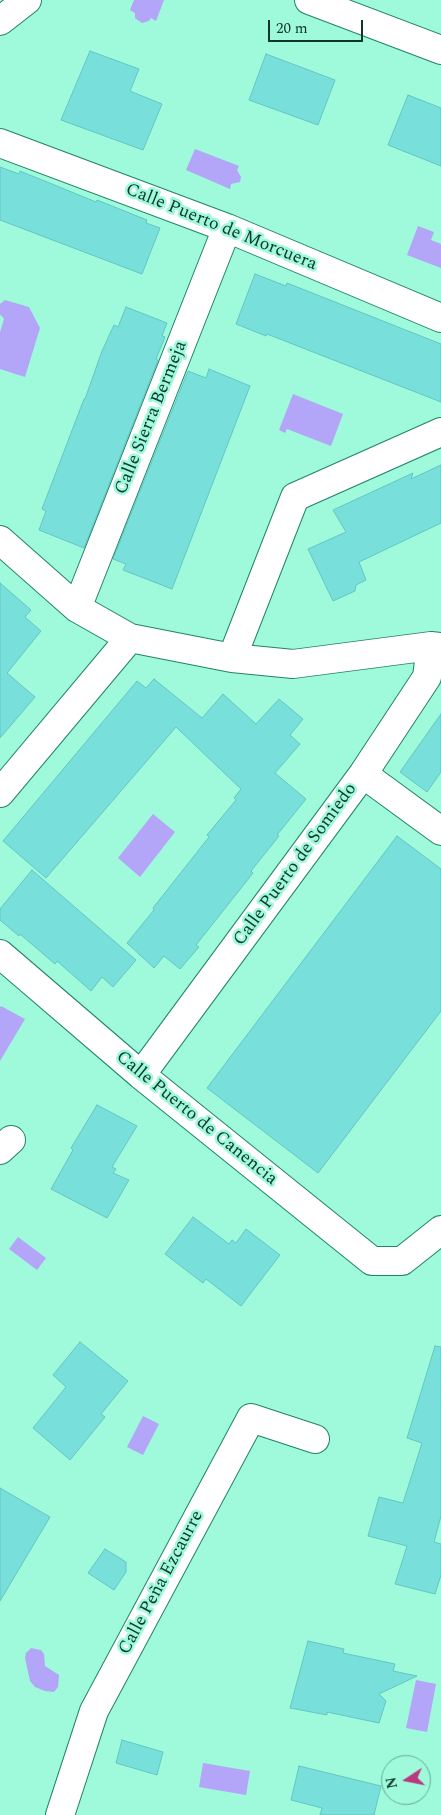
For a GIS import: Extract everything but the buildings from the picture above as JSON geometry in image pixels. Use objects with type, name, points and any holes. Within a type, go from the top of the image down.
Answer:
[{"type":"street","points":[[0,20],[27,0]]},
{"type":"street","points":[[309,0],[441,50]]},
{"type":"street","name":"Calle Puerto de Morcuera","points":[[0,143],[227,228],[441,318]]},
{"type":"street","name":"Calle Sierra Bermeja","points":[[77,608],[227,228]]},
{"type":"street","points":[[232,658],[295,497],[441,432]]},
{"type":"street","points":[[0,540],[77,608],[130,638],[232,658],[293,664],[436,646]]},
{"type":"street","points":[[0,793],[130,638]]},
{"type":"street","name":"Calle Puerto de Somiedo","points":[[141,1075],[363,774],[427,677],[436,646]]},
{"type":"street","points":[[363,774],[441,831]]},
{"type":"street","name":"Calle Puerto de Canencia","points":[[0,954],[141,1075],[372,1261],[402,1261],[441,1230]]},
{"type":"street","name":"Calle Peña Ezcaurre","points":[[60,1815],[94,1711],[251,1418],[315,1439]]},
{"type":"shaded area","points":[[134,0],[164,0],[156,21],[151,18],[149,21],[142,23],[135,18],[135,13],[130,10]]},
{"type":"shaded area","points":[[195,149],[239,166],[237,170],[241,177],[240,182],[231,184],[230,189],[186,170]]},
{"type":"shaded area","points":[[418,226],[434,232],[431,240],[441,244],[441,268],[407,255]]},
{"type":"shaded area","points":[[5,300],[29,307],[40,328],[25,377],[0,369],[0,332],[4,319],[0,316],[0,304]]},
{"type":"shaded area","points":[[293,394],[343,414],[331,446],[287,429],[285,433],[279,430]]},
{"type":"shaded area","points":[[153,814],[175,832],[140,877],[118,858]]},
{"type":"shaded area","points":[[0,1007],[25,1019],[0,1061]]},
{"type":"shaded area","points":[[18,1237],[46,1258],[37,1270],[9,1249]]},
{"type":"shaded area","points":[[143,1416],[159,1424],[143,1455],[127,1447]]},
{"type":"shaded area","points":[[31,1648],[41,1650],[44,1654],[45,1666],[59,1675],[58,1687],[54,1692],[35,1687],[30,1681],[25,1658],[26,1653]]},
{"type":"shaded area","points":[[416,1680],[436,1684],[427,1732],[406,1728]]},
{"type":"shaded area","points":[[203,1763],[250,1771],[246,1795],[199,1787]]}]
